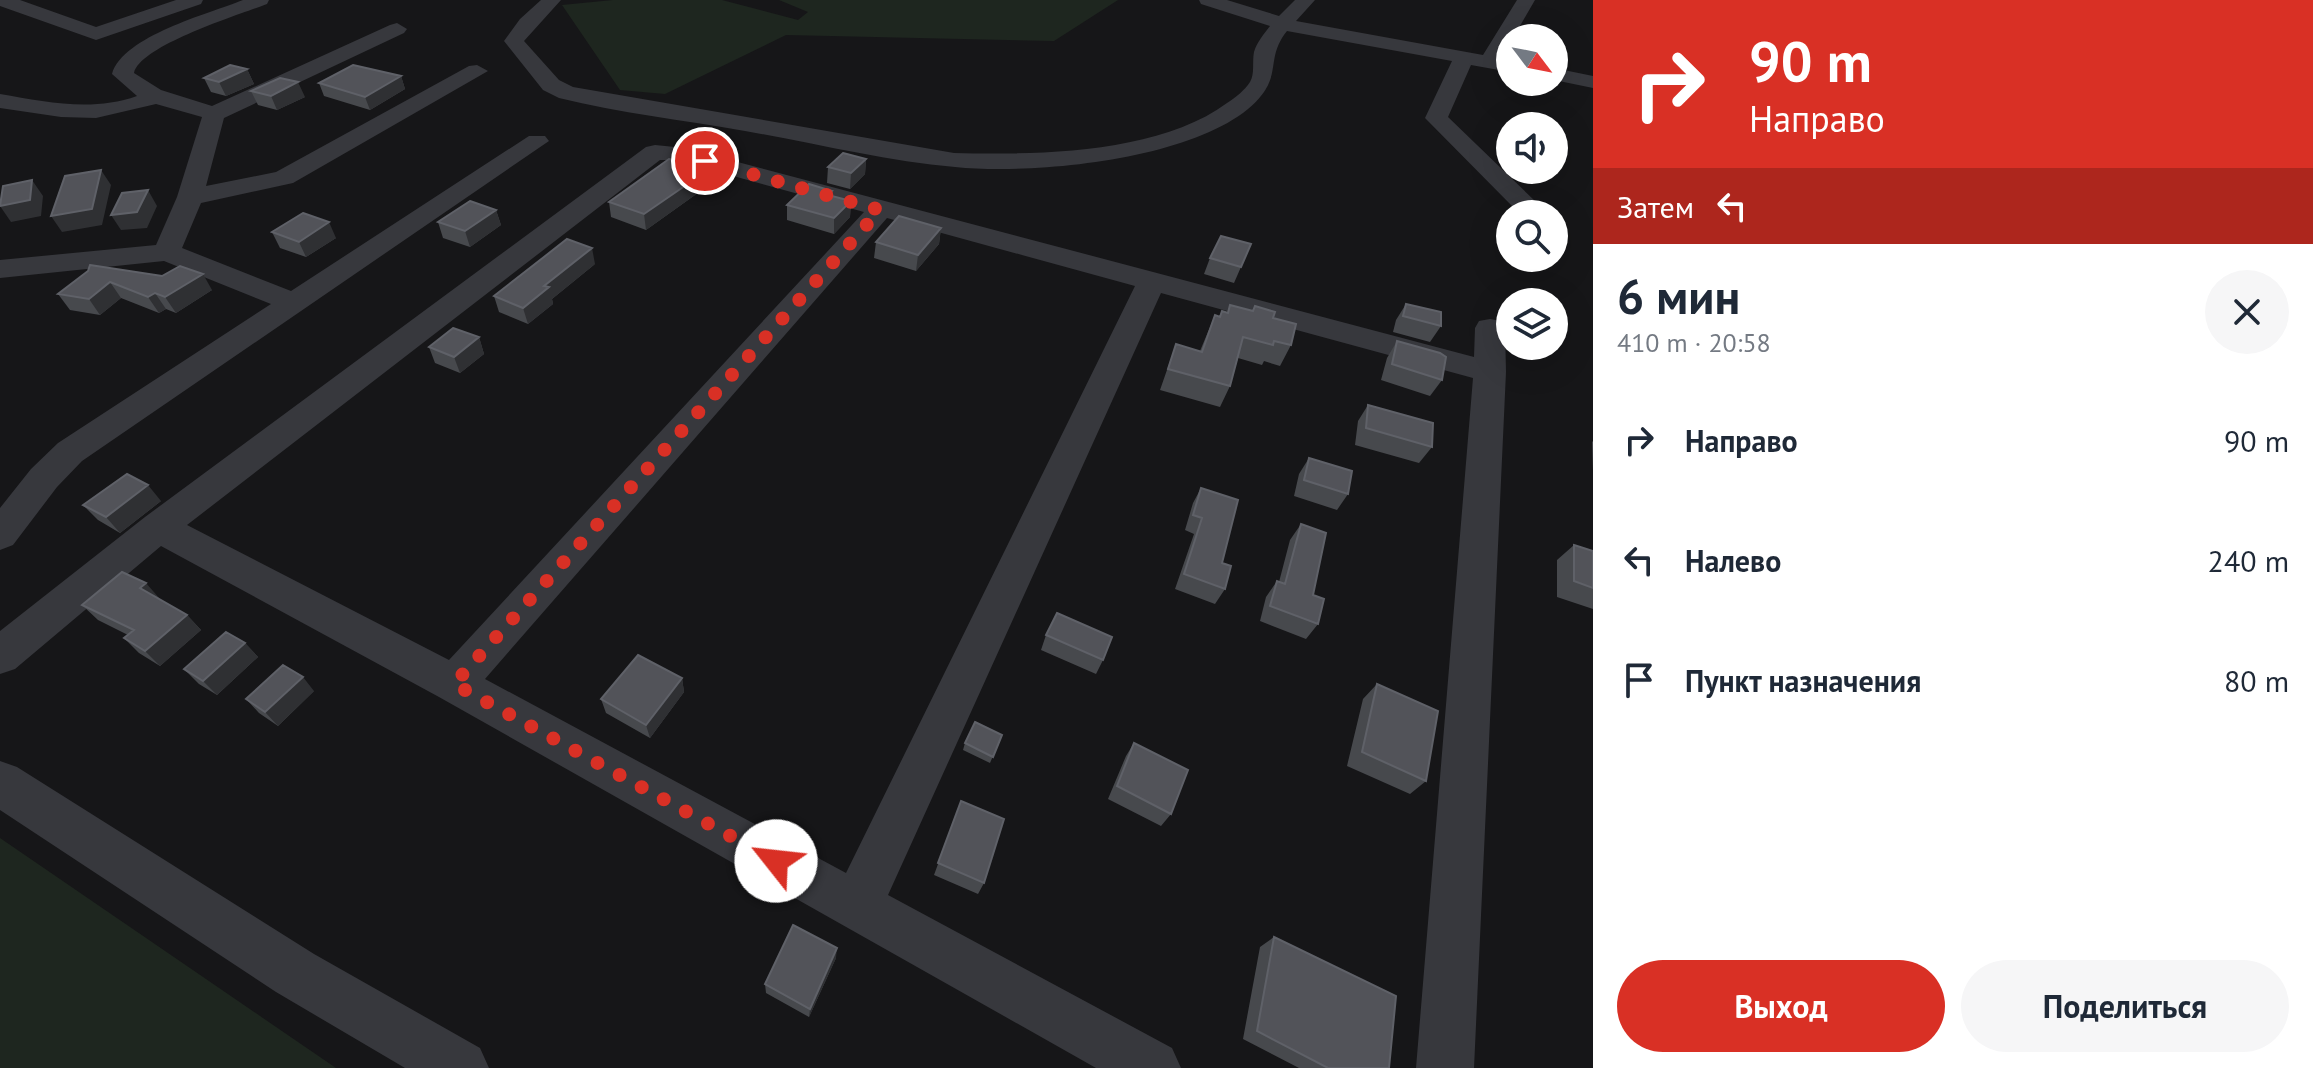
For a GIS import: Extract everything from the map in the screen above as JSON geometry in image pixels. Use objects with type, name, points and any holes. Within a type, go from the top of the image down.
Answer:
[{"type":"street","points":[[2,0],[96,34],[194,0]]},
{"type":"street","points":[[260,0],[136,53],[126,63],[123,74],[131,83],[156,96],[214,114],[397,29]]},
{"type":"street","points":[[552,0],[527,23],[514,41],[551,85],[567,93],[954,160],[1001,163],[1123,148],[1186,134],[1233,111],[1261,85],[1265,49],[1306,0]]},
{"type":"street","points":[[1208,0],[1283,24],[1496,63]]},
{"type":"street","points":[[1489,62],[1526,0]]},
{"type":"street","points":[[1464,57],[1436,118],[1521,200]]},
{"type":"street","points":[[190,197],[284,178],[477,71]]},
{"type":"street","points":[[1568,77],[1593,82]]},
{"type":"street","points":[[0,101],[82,115],[128,108],[156,96]]},
{"type":"street","points":[[167,252],[190,197],[214,114]]},
{"type":"street","points":[[0,535],[13,494],[70,452],[537,141]]},
{"type":"street","points":[[0,656],[158,527],[655,152],[676,153],[1490,372]]},
{"type":"street","points":[[454,684],[880,210]]},
{"type":"street","points":[[0,269],[167,252],[293,302]]},
{"type":"street","points":[[857,905],[1151,282]]},
{"type":"street","points":[[1445,1068],[1490,372],[1490,328]]},
{"type":"street","points":[[158,527],[454,684],[1152,1068]]},
{"type":"street","points":[[0,783],[295,973],[460,1068]]},
{"type":"shaded area","points":[[613,0],[722,0],[798,20],[808,12],[779,0],[1118,0],[1054,41],[786,35],[665,94],[620,90],[562,5]]},
{"type":"shaded area","points":[[0,838],[336,1068],[0,1068]]},
{"type":"building","points":[[230,65],[247,69],[219,82],[204,78]]},
{"type":"building","points":[[353,65],[401,76],[365,97],[319,83]]},
{"type":"building","points":[[280,78],[298,82],[271,96],[251,91]]},
{"type":"building","points":[[843,153],[866,159],[851,173],[828,167]]},
{"type":"building","points":[[669,159],[708,170],[644,214],[609,202]]},
{"type":"building","points":[[101,170],[92,209],[51,216],[65,176]]},
{"type":"building","points":[[32,180],[30,200],[0,206],[3,186]]},
{"type":"building","points":[[809,184],[832,191],[828,195],[851,201],[834,218],[787,205]]},
{"type":"building","points":[[148,190],[137,212],[111,215],[122,193]]},
{"type":"building","points":[[470,201],[496,210],[465,231],[438,222]]},
{"type":"building","points":[[303,213],[329,222],[299,242],[272,232]]},
{"type":"building","points":[[899,216],[941,228],[918,255],[876,242]]},
{"type":"building","points":[[1221,236],[1251,244],[1241,267],[1210,258]]},
{"type":"building","points":[[567,239],[592,248],[544,286],[549,287],[523,308],[494,296]]},
{"type":"building","points":[[90,265],[162,276],[180,266],[203,274],[165,297],[155,293],[148,297],[110,282],[89,299],[58,294],[88,271]]},
{"type":"building","points":[[1406,304],[1441,312],[1441,326],[1403,316]]},
{"type":"building","points":[[1230,305],[1253,311],[1255,306],[1275,312],[1273,318],[1296,324],[1291,345],[1274,341],[1273,345],[1243,337],[1230,386],[1168,369],[1176,344],[1202,352],[1215,315],[1220,317],[1222,311],[1228,313]]},
{"type":"building","points":[[453,328],[479,337],[454,357],[429,347]]},
{"type":"building","points":[[1397,341],[1446,357],[1442,380],[1392,364]]},
{"type":"building","points":[[1368,405],[1433,423],[1432,447],[1366,428]]},
{"type":"building","points":[[1309,458],[1352,471],[1348,494],[1304,480]]},
{"type":"building","points":[[127,474],[148,485],[106,517],[83,505]]},
{"type":"building","points":[[1201,488],[1238,500],[1222,563],[1231,566],[1225,589],[1184,574],[1202,518],[1193,515]]},
{"type":"building","points":[[1301,524],[1326,533],[1313,595],[1324,599],[1318,624],[1270,606],[1277,581],[1285,584]]},
{"type":"building","points":[[1574,545],[1593,551],[1593,588],[1574,581]]},
{"type":"building","points":[[122,572],[146,583],[140,588],[187,615],[145,651],[124,638],[134,630],[82,605]]},
{"type":"building","points":[[1057,613],[1112,637],[1103,660],[1046,635]]},
{"type":"building","points":[[226,632],[245,643],[203,681],[184,669]]},
{"type":"building","points":[[638,655],[682,678],[646,725],[601,699]]},
{"type":"building","points":[[283,665],[303,677],[265,712],[246,699]]},
{"type":"building","points":[[1377,684],[1438,711],[1426,781],[1362,752]]},
{"type":"building","points":[[975,722],[1002,735],[993,757],[965,743]]},
{"type":"building","points":[[1134,743],[1188,770],[1171,814],[1117,786]]},
{"type":"building","points":[[961,801],[1004,819],[984,883],[938,863]]},
{"type":"building","points":[[793,925],[837,948],[810,1009],[765,984]]},
{"type":"building","points":[[1274,937],[1396,996],[1389,1068],[1328,1068],[1257,1031]]},
{"type":"route","points":[[705,161],[880,210],[454,684],[776,861]]}]
